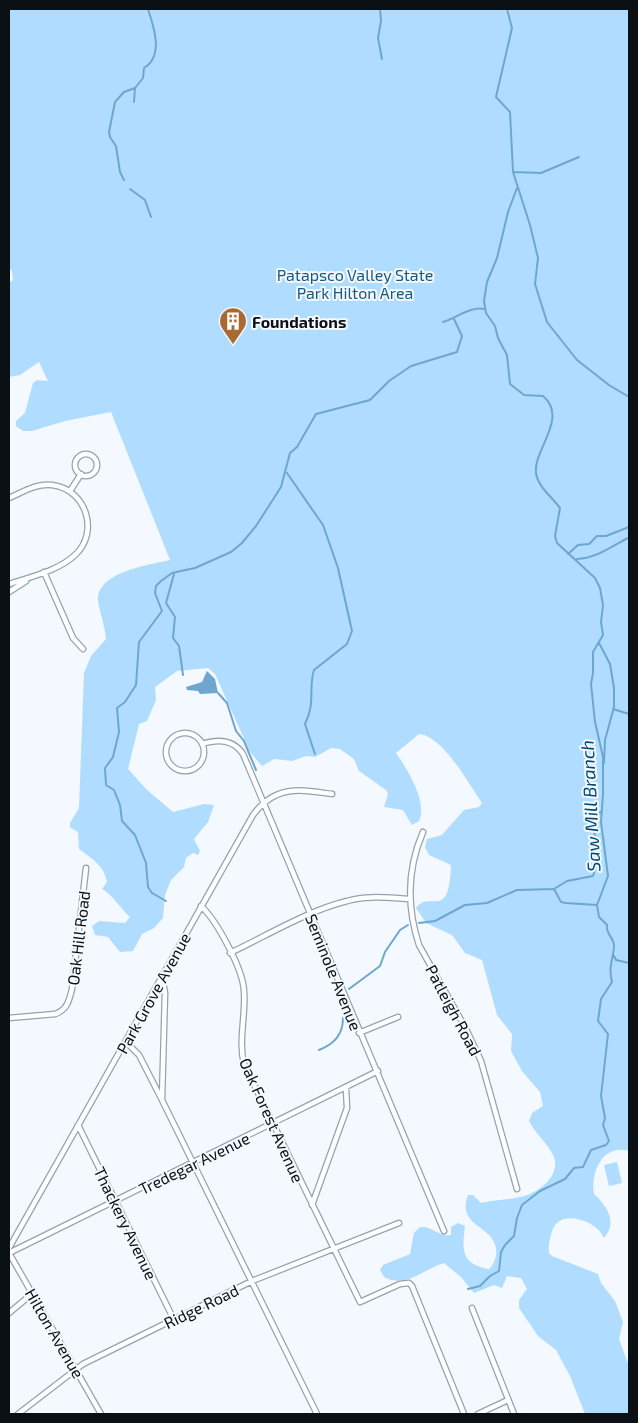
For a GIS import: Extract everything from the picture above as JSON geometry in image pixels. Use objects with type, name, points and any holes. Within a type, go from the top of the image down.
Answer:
[{"type":"street","points":[[85,454],[92,456],[96,462],[95,470],[88,476],[81,474],[76,467],[77,459],[85,454]]},
{"type":"street","points":[[70,491],[81,474]]},
{"type":"street","points":[[9,498],[42,485],[57,486],[70,491],[81,502],[86,511],[88,521],[87,536],[80,550],[73,557],[29,579],[9,592]]},
{"type":"street","points":[[44,572],[73,638],[83,649]]},
{"type":"street","points":[[9,584],[29,579]]},
{"type":"street","name":"Seminole Avenue","points":[[202,744],[203,760],[194,769],[181,771],[168,762],[166,746],[174,736],[190,734],[202,744],[225,741],[239,748],[264,800],[359,1033],[378,1071],[444,1231]]},
{"type":"street","points":[[264,800],[297,790],[332,794]]},
{"type":"street","name":"Park Grove Avenue","points":[[9,1248],[201,906],[264,800]]},
{"type":"street","name":"Patleigh Road","points":[[423,832],[413,868],[409,899],[411,918],[419,945],[466,1029],[481,1062],[516,1188]]},
{"type":"street","name":"Oak Hill Road","points":[[9,1018],[55,1014],[68,1004],[72,989],[86,868]]},
{"type":"street","points":[[230,953],[310,914],[348,900],[366,898],[409,899]]},
{"type":"street","name":"Oak Forest Avenue","points":[[201,906],[216,924],[244,989],[241,1045],[244,1064],[360,1302],[400,1284],[412,1286],[464,1414]]},
{"type":"street","points":[[162,977],[165,993],[162,1100]]},
{"type":"street","points":[[359,1033],[398,1018]]},
{"type":"street","points":[[126,1042],[139,1055],[317,1414]]},
{"type":"street","name":"Tredegar Avenue","points":[[9,1253],[378,1071]]},
{"type":"street","points":[[312,1205],[347,1108],[346,1088]]},
{"type":"street","name":"Thackery Avenue","points":[[78,1126],[174,1320]]},
{"type":"street","name":"Ridge Road","points":[[18,1414],[75,1368],[252,1281],[399,1223]]},
{"type":"street","name":"Hilton Avenue","points":[[9,1253],[102,1414]]},
{"type":"street","points":[[9,1313],[32,1293]]},
{"type":"street","points":[[472,1308],[514,1414]]},
{"type":"street","points":[[478,1414],[508,1400]]},
{"type":"green space","name":"Patapsco Valley State Park Hilton Area","points":[[9,9],[629,9],[629,1150],[610,1152],[601,1161],[595,1174],[594,1194],[607,1209],[610,1220],[608,1232],[604,1238],[590,1224],[569,1218],[557,1223],[553,1229],[550,1237],[549,1253],[552,1256],[598,1274],[601,1283],[615,1301],[623,1322],[619,1339],[629,1366],[629,1414],[585,1414],[570,1376],[556,1350],[538,1336],[519,1308],[519,1300],[527,1289],[521,1278],[507,1276],[502,1288],[494,1285],[474,1293],[461,1277],[444,1263],[414,1277],[400,1281],[384,1277],[380,1270],[383,1265],[410,1254],[414,1233],[420,1227],[451,1235],[451,1227],[458,1223],[465,1226],[464,1249],[468,1260],[480,1267],[489,1269],[496,1257],[495,1244],[490,1236],[475,1224],[468,1215],[466,1203],[468,1195],[473,1195],[481,1203],[527,1195],[546,1183],[554,1171],[555,1164],[551,1152],[529,1121],[532,1113],[543,1106],[540,1092],[522,1071],[511,1051],[512,1034],[497,1015],[482,960],[465,953],[452,935],[426,923],[416,908],[421,903],[427,901],[443,899],[447,894],[449,883],[451,865],[429,855],[425,847],[427,839],[442,835],[464,810],[479,807],[482,803],[455,762],[437,743],[419,734],[396,753],[406,768],[419,795],[421,813],[419,821],[412,825],[403,810],[384,807],[388,794],[386,790],[359,771],[354,759],[340,749],[331,748],[315,757],[306,756],[292,761],[274,759],[262,766],[250,752],[215,674],[208,668],[177,671],[155,687],[156,700],[147,721],[139,724],[128,769],[147,790],[173,812],[204,804],[214,805],[208,822],[194,839],[200,851],[198,855],[193,853],[186,858],[184,867],[171,880],[165,895],[163,918],[154,928],[142,934],[133,951],[120,952],[108,937],[95,935],[92,926],[99,921],[125,923],[130,917],[102,889],[107,882],[103,871],[97,863],[79,849],[78,832],[70,827],[70,823],[79,808],[84,673],[91,656],[106,639],[98,601],[100,591],[105,583],[125,572],[170,560],[111,412],[65,421],[32,431],[23,431],[16,426],[16,421],[25,413],[33,383],[37,380],[48,381],[39,362],[20,375],[9,377],[9,283],[13,280],[9,267]]},
{"type":"green space","points":[[617,1162],[622,1183],[609,1186],[604,1165]]},
{"type":"shaded area","points":[[207,671],[215,679],[218,693],[200,694],[198,691],[187,690],[186,687],[202,682]]},
{"type":"waterway","points":[[134,102],[135,88],[143,78],[144,68],[150,63],[156,49],[155,32],[148,9]]},
{"type":"waterway","points":[[380,9],[381,21],[378,38],[382,59]]},
{"type":"waterway","points":[[507,9],[512,28],[496,97],[510,112],[513,172],[530,225],[538,258],[535,284],[547,322],[577,360],[609,385],[629,397]]},
{"type":"waterway","points":[[124,180],[120,172],[116,146],[109,132],[115,102],[124,92],[135,88]]},
{"type":"waterway","points":[[513,172],[541,173],[579,157]]},
{"type":"waterway","name":"Saw Mill Branch","points":[[468,1289],[480,1286],[490,1276],[499,1271],[501,1252],[514,1236],[517,1218],[522,1205],[540,1191],[565,1179],[574,1168],[583,1167],[591,1150],[606,1145],[609,1141],[603,1125],[605,1118],[601,1096],[608,1034],[598,1021],[601,999],[612,982],[611,967],[614,944],[607,931],[607,925],[599,917],[597,905],[608,876],[601,822],[603,757],[595,722],[591,684],[593,652],[603,635],[601,622],[603,605],[600,588],[595,578],[557,543],[555,536],[560,508],[542,487],[537,478],[539,454],[551,424],[552,414],[550,405],[543,396],[524,395],[510,384],[507,355],[498,338],[495,326],[486,313],[484,301],[487,282],[497,258],[508,212],[517,188]]},
{"type":"waterway","points":[[130,189],[145,200],[151,217]]},
{"type":"waterway","points":[[443,322],[474,309],[485,309]]},
{"type":"waterway","points":[[166,901],[152,893],[148,887],[146,863],[135,835],[122,821],[120,805],[114,790],[106,785],[105,768],[113,757],[119,732],[117,708],[125,702],[136,685],[139,642],[162,611],[155,593],[156,586],[172,573],[195,568],[231,552],[242,543],[256,526],[281,487],[290,453],[297,447],[316,414],[370,400],[389,381],[411,366],[457,352],[462,336],[454,319]]},
{"type":"waterway","points":[[287,473],[323,525],[338,568],[352,631],[347,644],[314,670],[310,709],[305,724],[315,754]]},
{"type":"waterway","points":[[568,554],[578,545],[589,544],[597,536],[606,536],[629,527]]},
{"type":"waterway","points":[[577,559],[597,554],[628,538]]},
{"type":"waterway","points":[[174,574],[166,603],[175,617],[173,638],[179,646],[183,675]]},
{"type":"waterway","points":[[599,643],[610,664],[614,688],[614,707],[605,740],[604,763]]},
{"type":"waterway","points":[[218,693],[227,703],[236,731],[244,741],[256,770]]},
{"type":"waterway","points":[[613,709],[629,714]]},
{"type":"waterway","points":[[419,923],[435,921],[465,905],[487,903],[517,890],[554,889],[567,881],[593,876],[598,850],[593,827],[596,816],[602,811]]},
{"type":"waterway","points":[[554,889],[561,902],[597,905]]},
{"type":"waterway","points":[[349,989],[380,966],[385,952],[400,930],[408,925]]},
{"type":"waterway","points":[[614,956],[616,960],[629,963]]},
{"type":"waterway","points":[[319,1050],[337,1038],[343,1024],[343,1018]]},
{"type":"place","name":"Foundations","points":[[233,345]]}]
